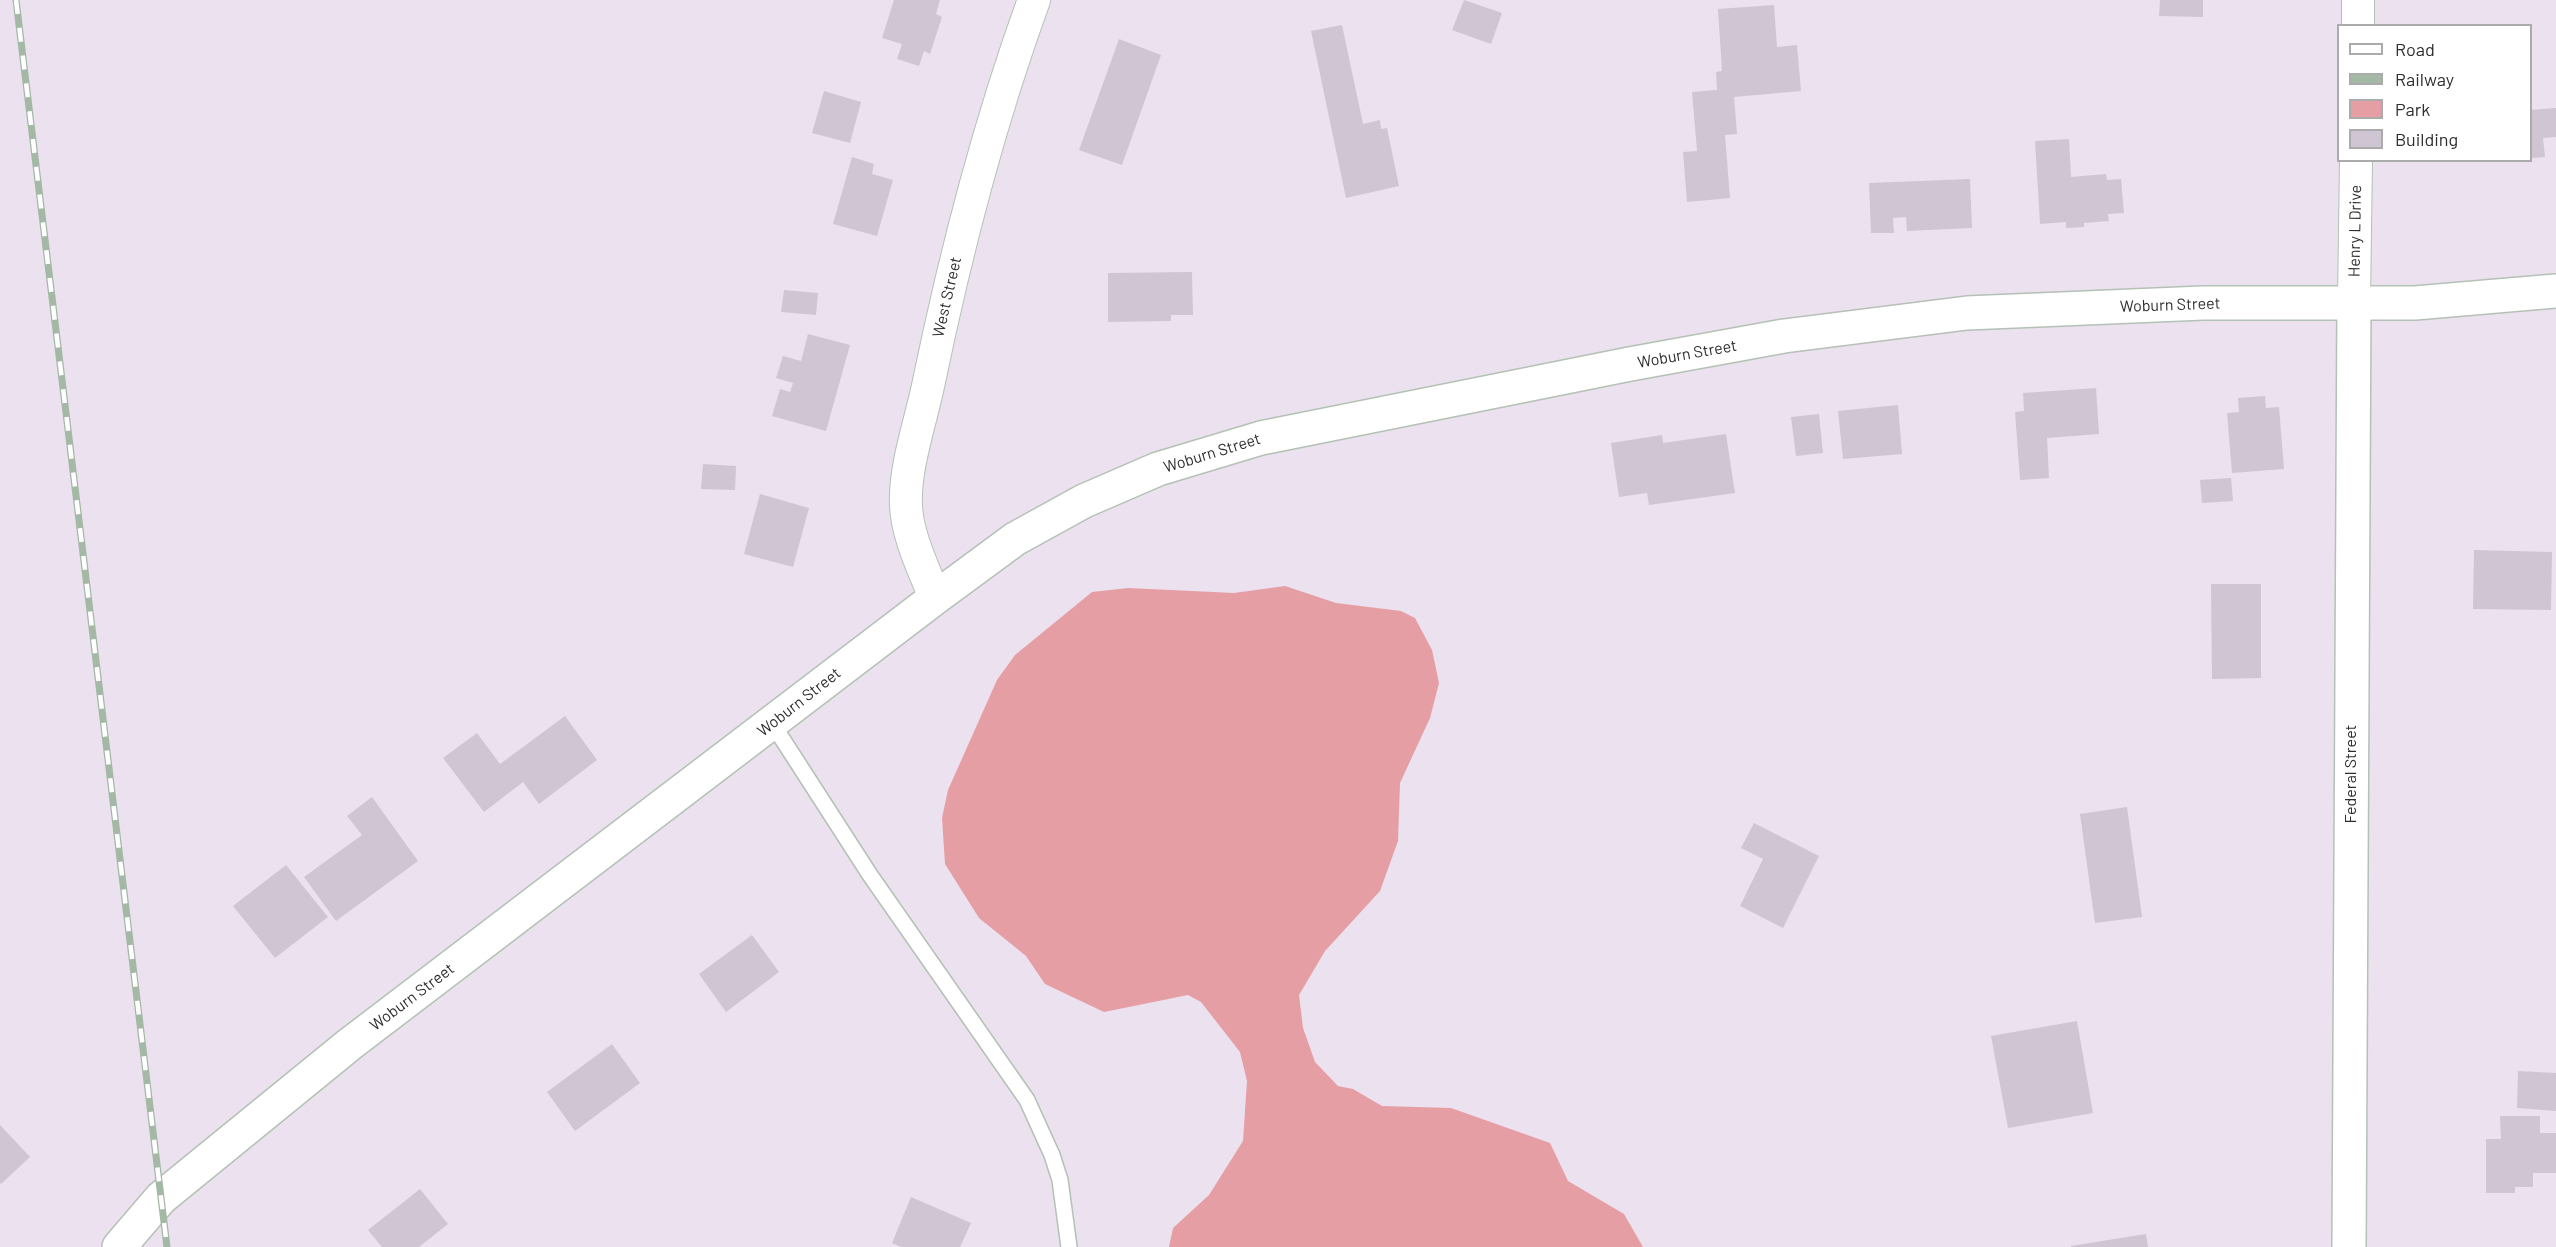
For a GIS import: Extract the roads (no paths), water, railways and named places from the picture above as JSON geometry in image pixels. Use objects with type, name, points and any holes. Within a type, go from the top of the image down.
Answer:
[{"type":"street","name":"West Street","points":[[934,598],[908,523],[908,479],[945,301],[967,215],[992,126],[1034,0]]},
{"type":"street","points":[[2358,0],[2358,24]]},
{"type":"street","name":"Henry L Drive","points":[[2354,301],[2356,162]]},
{"type":"street","name":"Woburn Street","points":[[118,1247],[161,1198],[350,1044],[934,598],[1015,539],[1084,501],[1158,469],[1272,435],[1630,364],[1886,321],[2037,309],[2354,301],[2415,303],[2556,291]]},
{"type":"street","name":"Federal Street","points":[[2349,1247],[2354,301]]},
{"type":"lane","points":[[772,723],[870,875],[1027,1100],[1052,1155],[1060,1180],[1069,1247]]},
{"type":"railway","points":[[16,0],[167,1247]]}]
